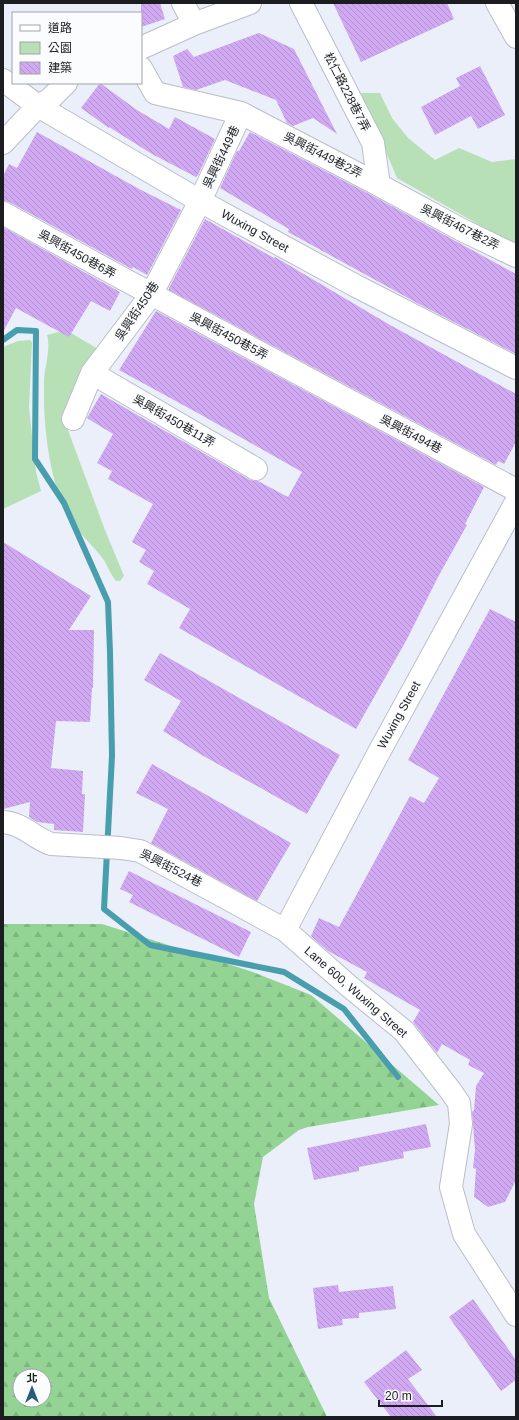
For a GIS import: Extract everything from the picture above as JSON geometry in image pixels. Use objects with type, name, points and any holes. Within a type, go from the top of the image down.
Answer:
[{"type":"street","points":[[183,3],[194,24]]},
{"type":"street","points":[[142,48],[194,24],[250,3]]},
{"type":"street","name":"松仁路228巷7弄","points":[[301,3],[374,142],[379,185]]},
{"type":"street","points":[[497,3],[516,37]]},
{"type":"street","name":"吳興街449巷2弄","points":[[142,70],[155,93],[242,113],[404,198]]},
{"type":"street","name":"Wuxing Street","points":[[3,80],[38,106],[200,201],[356,286],[516,368]]},
{"type":"street","points":[[3,143],[38,106],[49,100],[65,84]]},
{"type":"street","name":"吳興街449巷","points":[[200,201],[242,113]]},
{"type":"street","name":"吳興街467巷2弄","points":[[404,198],[462,230],[516,256]]},
{"type":"street","name":"吳興街450巷","points":[[73,419],[92,373],[151,295],[200,201]]},
{"type":"street","name":"吳興街450巷6弄","points":[[3,213],[151,295]]},
{"type":"street","name":"吳興街450巷5弄","points":[[151,295],[306,377]]},
{"type":"street","name":"吳興街450巷11弄","points":[[92,373],[256,469]]},
{"type":"street","name":"吳興街494巷","points":[[306,377],[516,490]]},
{"type":"street","name":"Wuxing Street","points":[[285,930],[378,754],[516,502]]},
{"type":"street","name":"吳興街524巷","points":[[3,822],[22,827],[44,842],[51,844],[121,848],[140,851],[285,930]]},
{"type":"street","name":"Lane 600, Wuxing Street","points":[[285,930],[350,987],[404,1031],[459,1103],[461,1124],[451,1187],[464,1234],[516,1315]]},
{"type":"green space","points":[[361,93],[380,93],[392,118],[408,138],[435,160],[459,148],[492,162],[516,159],[516,246],[397,178]]},
{"type":"green space","points":[[66,330],[98,349],[65,422],[105,530],[124,576],[120,581],[116,581],[104,560],[69,517],[53,476],[46,431],[44,402],[44,380],[48,346],[47,335]]},
{"type":"green space","points":[[30,340],[32,342],[29,408],[36,472],[41,491],[3,509],[3,347],[18,341]]},
{"type":"green space","points":[[3,924],[102,924],[250,971],[311,995],[439,1105],[308,1127],[299,1130],[263,1157],[254,1204],[269,1298],[327,1417],[3,1417]]},
{"type":"building","points":[[141,3],[160,3],[165,19],[142,27]]},
{"type":"building","points":[[333,3],[447,3],[454,19],[361,62]]},
{"type":"building","points":[[259,33],[294,49],[337,134],[313,118],[293,126],[287,123],[276,100],[225,80],[196,90],[183,87],[173,56],[187,49],[194,57]]},
{"type":"building","points":[[480,66],[505,115],[478,129],[471,116],[435,135],[421,107],[460,86],[456,78]]},
{"type":"building","points":[[99,84],[101,84],[137,110],[169,129],[175,117],[215,139],[196,177],[152,154],[109,128],[81,108]]},
{"type":"building","points":[[37,132],[139,189],[181,210],[147,275],[133,267],[132,269],[9,202],[3,201],[3,176],[9,164],[17,168]]},
{"type":"building","points":[[250,132],[373,196],[516,274],[516,354],[419,304],[288,232],[289,229],[220,188],[237,151],[239,151]]},
{"type":"building","points":[[205,219],[274,258],[275,257],[390,325],[516,394],[516,442],[504,464],[498,461],[496,465],[169,290]]},
{"type":"building","points":[[3,227],[120,292],[110,311],[91,301],[69,337],[16,308],[3,332]]},
{"type":"building","points":[[156,311],[484,487],[465,524],[467,525],[438,577],[406,641],[356,729],[179,628],[190,609],[147,584],[154,571],[139,562],[146,550],[132,542],[153,504],[108,479],[112,471],[97,463],[113,434],[87,418],[101,394],[250,480],[258,481],[288,497],[302,472],[119,370]]},
{"type":"building","points":[[3,542],[91,596],[69,630],[94,630],[93,688],[90,722],[56,721],[51,768],[83,771],[82,794],[85,794],[83,832],[54,830],[54,824],[37,822],[29,817],[30,802],[3,809]]},
{"type":"building","points":[[490,609],[516,622],[516,1180],[505,1202],[488,1207],[474,1197],[476,1169],[473,1168],[475,1150],[472,1112],[474,1110],[476,1086],[484,1073],[468,1065],[470,1060],[442,1044],[437,1053],[413,1022],[420,1010],[364,978],[367,972],[328,951],[311,936],[319,918],[339,927],[410,796],[424,803],[439,778],[408,760]]},
{"type":"building","points":[[160,653],[340,755],[307,814],[200,754],[163,731],[181,701],[144,680]]},
{"type":"building","points":[[152,764],[291,843],[257,901],[151,843],[168,809],[136,793]]},
{"type":"building","points":[[129,871],[251,932],[239,957],[129,902],[133,895],[120,889]]},
{"type":"building","points":[[426,1124],[431,1147],[403,1152],[404,1158],[359,1167],[359,1171],[314,1180],[307,1148]]},
{"type":"building","points":[[338,1285],[339,1292],[393,1286],[396,1309],[359,1313],[359,1318],[342,1319],[343,1325],[318,1329],[313,1288]]},
{"type":"building","points":[[473,1299],[516,1360],[516,1380],[501,1391],[449,1317]]},
{"type":"building","points":[[406,1350],[422,1370],[408,1379],[437,1417],[391,1417],[364,1382]]},
{"type":"waterway","points":[[3,340],[17,330],[36,331],[35,459],[64,503],[108,602],[112,756],[104,909],[150,945],[284,972],[344,1009],[398,1077]]}]
